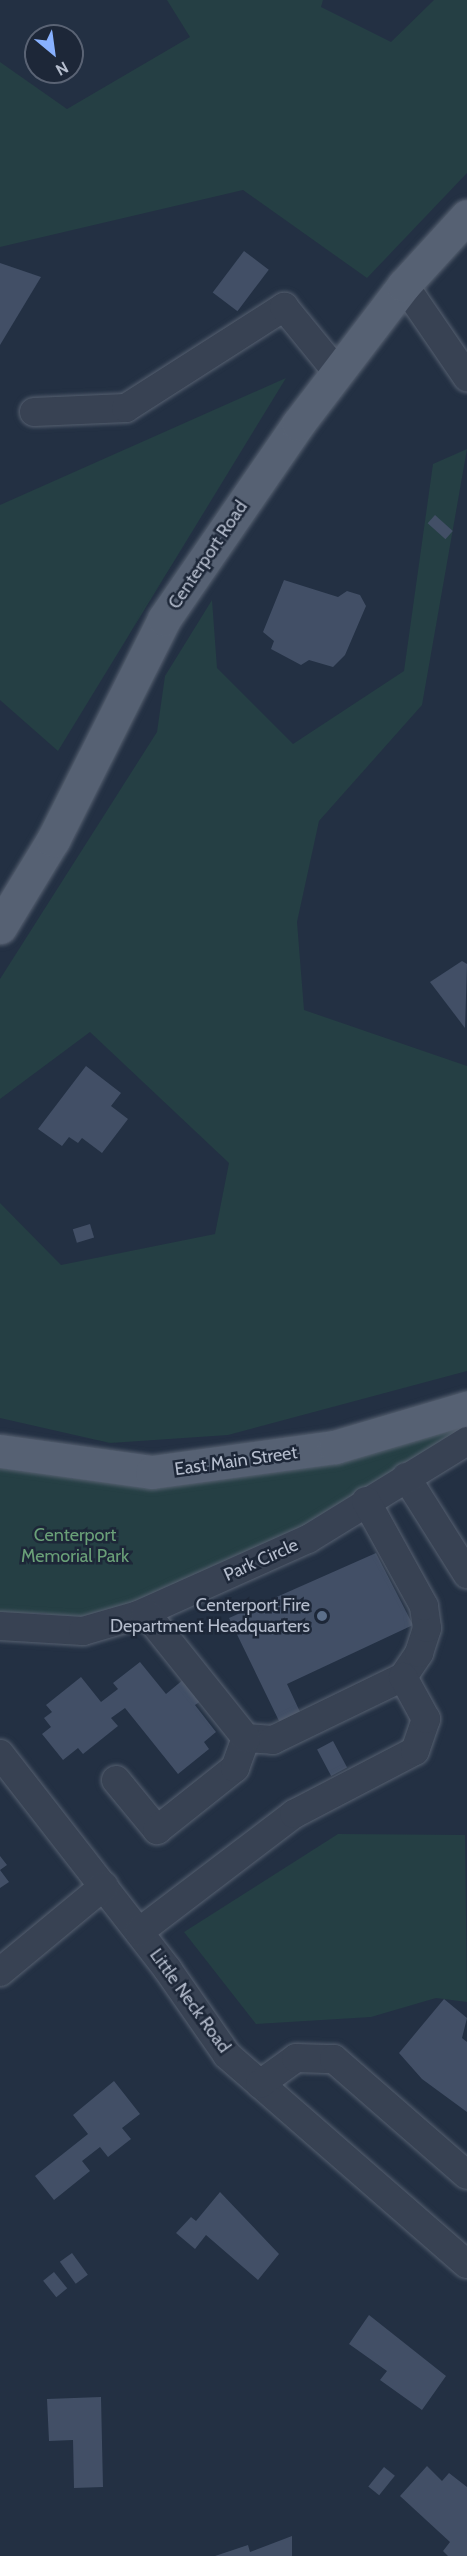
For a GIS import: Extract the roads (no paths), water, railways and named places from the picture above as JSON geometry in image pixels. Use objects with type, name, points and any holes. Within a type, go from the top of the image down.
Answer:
[{"type":"main road","name":"Centerport Road","points":[[0,927],[54,840],[164,619],[338,373],[404,285],[467,216]]},
{"type":"main road","name":"East Main Street","points":[[0,1451],[152,1472],[335,1447],[467,1408]]},
{"type":"street","points":[[404,285],[467,377]]},
{"type":"street","points":[[34,412],[126,408],[284,307],[338,373]]},
{"type":"street","name":"Park Circle","points":[[0,1626],[83,1631],[145,1612],[308,1539],[366,1501],[467,1441]]},
{"type":"street","points":[[406,1477],[467,1574]]},
{"type":"street","points":[[145,1612],[246,1738],[273,1740],[403,1677],[427,1628],[424,1606],[366,1501]]},
{"type":"street","points":[[140,1932],[294,1814],[415,1751],[426,1719],[403,1677]]},
{"type":"street","points":[[116,1780],[157,1830],[235,1768],[246,1738]]},
{"type":"street","name":"Little Neck Road","points":[[0,1754],[140,1932],[227,2055],[467,2264]]},
{"type":"street","points":[[0,1972],[104,1886]]},
{"type":"street","points":[[260,2084],[296,2058],[334,2059],[467,2175]]},
{"type":"place","name":"Centerport Fire Department Headquarters","points":[[322,1616]]},
{"type":"park label","name":"Centerport Memorial Park","points":[[75,1546]]}]
